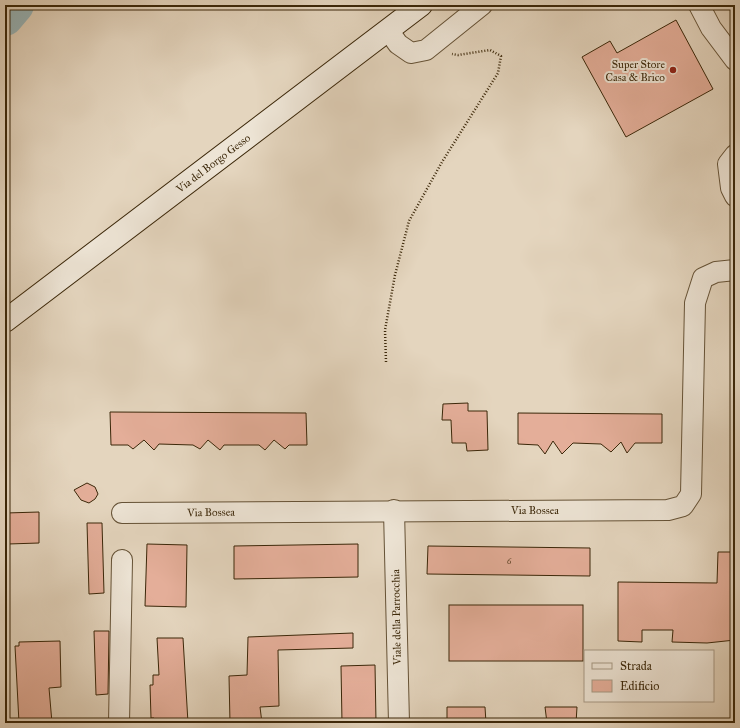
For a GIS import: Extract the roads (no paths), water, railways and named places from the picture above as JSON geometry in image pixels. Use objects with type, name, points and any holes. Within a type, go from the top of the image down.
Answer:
[{"type":"main road","name":"Via del Borgo Gesso","points":[[5,321],[421,5]]},
{"type":"street","points":[[388,30],[398,44],[411,53],[426,50],[482,5]]},
{"type":"street","points":[[699,5],[711,28],[735,60]]},
{"type":"street","points":[[735,155],[728,164],[730,188],[735,196]]},
{"type":"street","name":"Via Bossea","points":[[122,513],[394,510],[668,510],[683,506],[691,494],[695,303],[703,278],[716,272],[735,270]]},
{"type":"street","name":"Viale della Parrocchia","points":[[394,510],[399,723]]},
{"type":"street","points":[[119,723],[122,560]]},
{"type":"waterway","points":[[5,18],[16,5]]},
{"type":"place","name":"Super Store Casa & Brico","points":[[673,70]]}]
